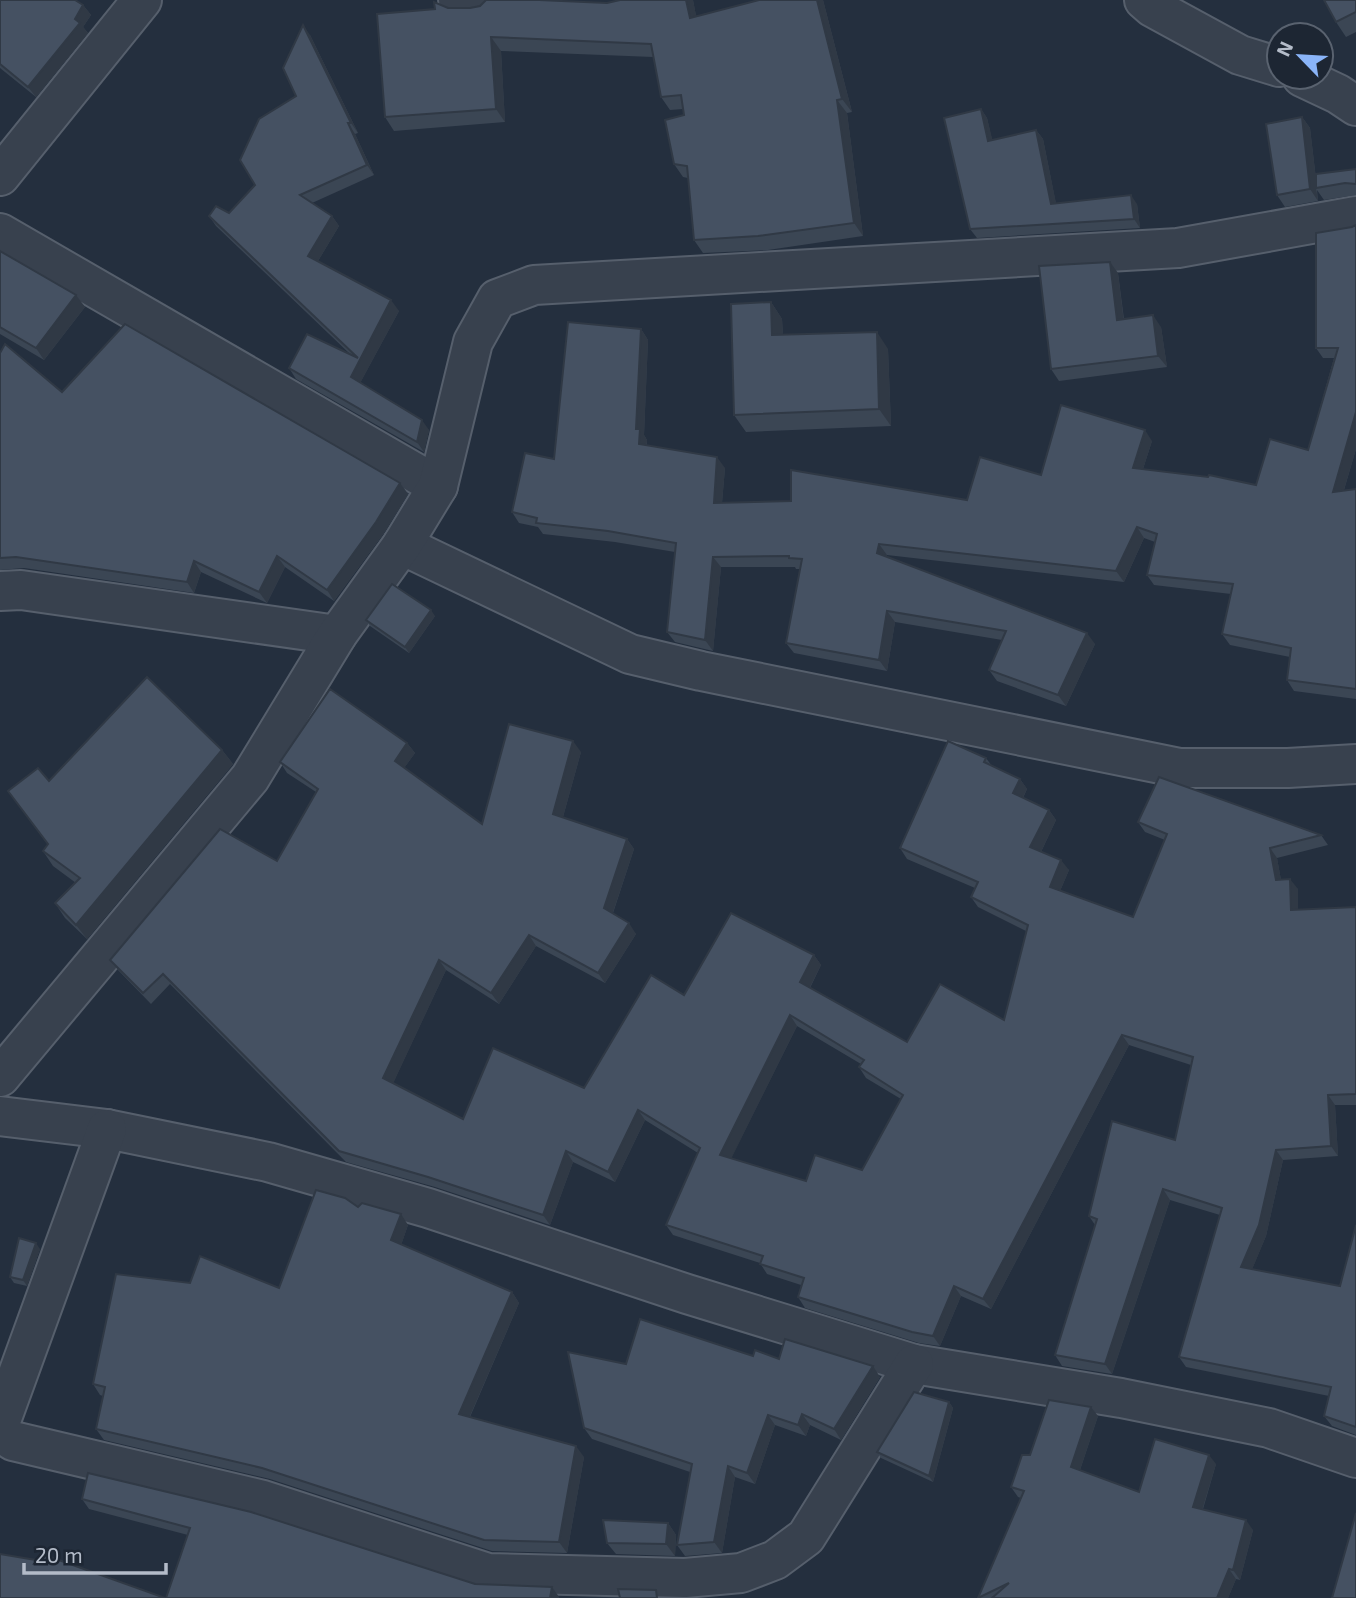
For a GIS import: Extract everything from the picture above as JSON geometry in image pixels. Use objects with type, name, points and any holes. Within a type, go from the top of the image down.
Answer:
[{"type":"street","points":[[0,176],[142,0]]},
{"type":"street","points":[[458,0],[479,0]]},
{"type":"street","points":[[1144,0],[1152,8],[1240,55],[1265,63]]},
{"type":"street","points":[[0,1077],[250,778],[337,635],[402,545],[438,486],[473,342],[497,299],[534,285],[1178,248],[1356,216]]},
{"type":"street","points":[[0,233],[438,486]]},
{"type":"street","points":[[402,545],[630,654],[701,671],[1180,768],[1288,768],[1356,764]]},
{"type":"street","points":[[0,591],[21,590],[337,635]]},
{"type":"street","points":[[0,1116],[107,1129],[268,1162],[414,1204],[687,1294],[914,1364],[1121,1398],[1269,1427],[1356,1458]]},
{"type":"street","points":[[107,1129],[2,1418],[0,1432],[13,1441],[263,1500],[488,1573],[685,1578],[741,1573],[775,1560],[806,1537],[914,1364]]},
{"type":"building","points":[[0,0],[75,0],[83,5],[75,19],[80,23],[28,87],[0,64]]},
{"type":"building","points":[[486,0],[607,3],[620,0],[686,0],[690,18],[759,0],[817,0],[842,99],[837,100],[854,223],[758,236],[694,240],[687,166],[674,164],[665,120],[684,115],[681,95],[661,97],[651,44],[491,37],[496,109],[385,117],[377,14],[435,9],[434,2],[448,8],[470,8],[480,6]]},
{"type":"building","points":[[1324,0],[1356,0],[1356,12],[1336,22]]},
{"type":"building","points":[[303,25],[351,123],[348,123],[367,165],[300,195],[332,216],[308,256],[391,300],[351,377],[422,420],[417,442],[289,368],[307,334],[358,358],[209,216],[216,206],[229,213],[255,185],[240,160],[259,119],[296,96],[283,68]]},
{"type":"building","points":[[981,109],[988,141],[1036,130],[1051,204],[1131,195],[1134,219],[970,229],[944,118]]},
{"type":"building","points":[[1302,117],[1310,189],[1277,195],[1266,124]]},
{"type":"building","points":[[1356,169],[1356,184],[1316,188],[1316,174]]},
{"type":"building","points":[[1356,225],[1356,412],[1333,492],[1356,489],[1356,689],[1287,680],[1291,648],[1222,634],[1233,584],[1147,575],[1157,534],[1137,527],[1116,571],[879,544],[877,553],[1087,633],[1058,695],[989,670],[1006,631],[887,611],[879,660],[786,643],[802,559],[789,556],[713,557],[705,640],[667,632],[676,543],[608,531],[536,523],[537,518],[512,512],[525,453],[554,459],[568,322],[641,329],[636,429],[640,429],[639,444],[717,457],[714,503],[791,501],[791,470],[967,500],[980,457],[1041,475],[1061,405],[1145,430],[1133,468],[1209,475],[1256,485],[1270,439],[1308,450],[1338,348],[1316,348],[1316,233]]},
{"type":"building","points":[[0,251],[76,295],[36,348],[0,327]]},
{"type":"building","points":[[1110,262],[1117,320],[1153,315],[1158,356],[1051,369],[1039,266]]},
{"type":"building","points":[[771,302],[772,335],[877,332],[879,409],[734,415],[731,304]]},
{"type":"building","points":[[125,324],[400,483],[376,522],[327,590],[277,556],[259,592],[194,561],[187,582],[16,557],[0,558],[0,353],[5,344],[62,392]]},
{"type":"building","points":[[392,584],[431,610],[405,647],[366,620]]},
{"type":"building","points":[[147,677],[222,750],[76,925],[55,903],[80,878],[43,851],[48,844],[8,791],[38,768],[49,781]]},
{"type":"building","points":[[330,689],[407,743],[395,761],[482,824],[509,724],[573,741],[553,814],[627,839],[604,908],[629,923],[598,973],[529,935],[491,993],[439,960],[383,1078],[463,1119],[493,1048],[584,1088],[651,975],[684,995],[731,913],[814,955],[800,982],[907,1042],[940,984],[1004,1020],[1028,925],[971,897],[978,882],[900,848],[948,741],[986,758],[984,762],[1020,779],[1013,793],[1049,810],[1030,847],[1061,860],[1050,887],[1133,917],[1167,834],[1138,822],[1159,777],[1321,835],[1270,848],[1276,880],[1290,879],[1291,910],[1356,907],[1356,1094],[1328,1095],[1331,1146],[1276,1150],[1259,1225],[1241,1267],[1340,1286],[1356,1225],[1356,1427],[1324,1416],[1331,1387],[1179,1357],[1222,1208],[1163,1189],[1105,1364],[1055,1355],[1097,1219],[1089,1216],[1112,1121],[1175,1140],[1193,1057],[1122,1035],[983,1299],[954,1286],[933,1336],[798,1297],[804,1278],[760,1264],[763,1256],[666,1225],[700,1148],[638,1110],[608,1172],[566,1151],[543,1215],[339,1151],[163,974],[143,993],[110,960],[220,829],[277,861],[318,789],[280,762]],"holes":[[[790,1015],[864,1060],[859,1067],[903,1095],[862,1170],[815,1155],[806,1181],[720,1155]]]},
{"type":"building","points":[[316,1190],[345,1198],[358,1207],[362,1203],[401,1214],[391,1240],[512,1292],[459,1414],[576,1446],[559,1542],[484,1540],[262,1468],[96,1429],[105,1387],[93,1384],[116,1274],[190,1283],[200,1256],[279,1288]]},
{"type":"building","points":[[19,1238],[36,1243],[23,1280],[10,1277]]},
{"type":"building","points":[[640,1319],[753,1356],[755,1350],[779,1359],[785,1339],[873,1366],[834,1429],[802,1414],[798,1425],[768,1415],[747,1473],[728,1466],[714,1542],[677,1545],[692,1464],[584,1428],[568,1352],[626,1364]]},
{"type":"building","points":[[914,1392],[949,1402],[929,1476],[877,1452]]},
{"type":"building","points":[[1049,1400],[1091,1407],[1071,1467],[1139,1492],[1155,1439],[1209,1455],[1193,1507],[1246,1520],[1233,1570],[1229,1569],[1217,1598],[992,1598],[1009,1583],[978,1598],[1024,1491],[1011,1487],[1022,1455],[1030,1455]]},
{"type":"building","points":[[88,1473],[251,1512],[475,1584],[552,1587],[550,1598],[166,1598],[190,1528],[82,1499]]},
{"type":"building","points":[[1356,1513],[1356,1598],[1332,1598]]},
{"type":"building","points":[[603,1520],[668,1523],[666,1544],[607,1543]]},
{"type":"building","points":[[0,1554],[42,1561],[42,1554],[165,1598],[0,1598]]},
{"type":"building","points":[[618,1589],[656,1590],[657,1598],[620,1598]]}]
